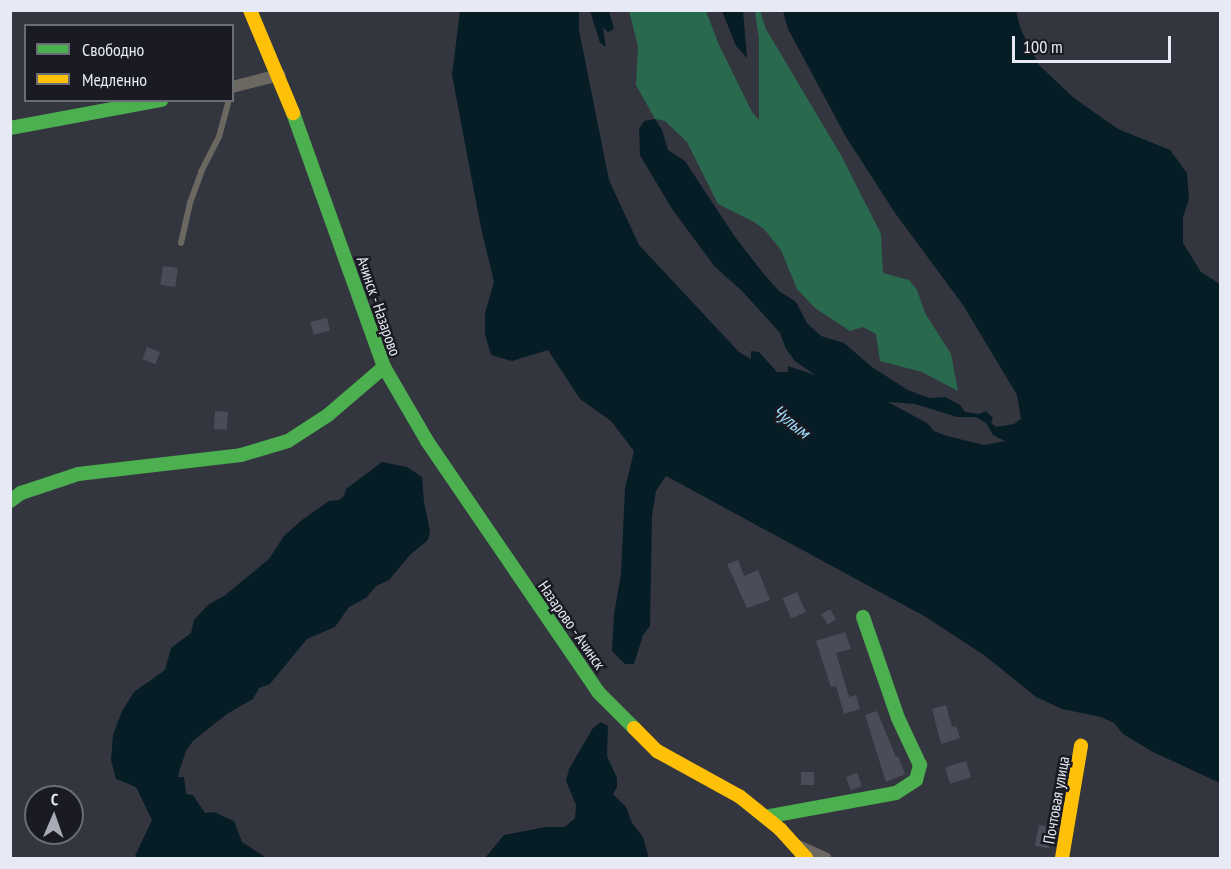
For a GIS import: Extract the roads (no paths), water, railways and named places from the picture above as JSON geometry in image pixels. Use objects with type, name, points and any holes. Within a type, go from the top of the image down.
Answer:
[{"type":"street","name":"Ачинск - Назарово","points":[[10,501],[21,493],[78,474],[241,455],[288,441],[328,415],[384,367],[279,75],[250,10]]},
{"type":"street","points":[[234,88],[279,75]]},
{"type":"street","points":[[10,128],[150,102]]},
{"type":"street","name":"Назарово - Ачинск","points":[[384,367],[427,441],[598,692],[657,752],[739,796],[794,844],[806,858]]},
{"type":"street","points":[[765,818],[896,793],[916,780],[920,765],[898,718],[863,616]]},
{"type":"street","name":"Почтовая улица","points":[[1062,858],[1071,817],[1081,746]]},
{"type":"street","points":[[794,844],[825,858]]},
{"type":"lane","points":[[181,243],[190,203],[201,172],[219,137],[228,102]]},
{"type":"water","name":"Чулым","points":[[460,11],[579,11],[579,30],[609,180],[639,245],[739,352],[751,359],[751,351],[759,352],[777,372],[788,372],[788,366],[815,375],[795,361],[786,349],[780,333],[742,291],[715,267],[672,209],[640,155],[639,129],[644,121],[655,119],[662,130],[668,150],[685,161],[735,237],[779,291],[796,302],[807,323],[821,336],[844,343],[872,367],[908,390],[929,398],[945,397],[960,405],[965,412],[979,414],[986,411],[993,418],[991,423],[996,427],[1014,424],[1021,419],[1017,395],[963,305],[895,213],[846,137],[788,29],[783,11],[1016,11],[1021,30],[1039,65],[1074,98],[1118,129],[1170,150],[1187,173],[1189,199],[1183,218],[1183,243],[1201,272],[1220,284],[1220,783],[1153,752],[1123,734],[1114,723],[1101,717],[1062,709],[1036,697],[984,655],[924,616],[666,476],[656,491],[652,516],[650,626],[643,635],[634,664],[625,664],[612,651],[614,614],[621,574],[625,488],[634,451],[611,421],[580,399],[548,350],[512,361],[491,355],[485,334],[485,313],[494,282],[481,228],[452,75]],"holes":[[[888,402],[915,404],[957,417],[976,417],[986,423],[993,435],[1005,441],[984,445],[947,436],[934,431],[927,423]]]},
{"type":"water","points":[[590,11],[609,11],[614,29],[608,32],[603,28],[606,47],[600,43]]},
{"type":"water","points":[[722,11],[743,11],[747,58],[736,46]]},
{"type":"water","points":[[382,462],[407,467],[422,477],[430,531],[428,540],[410,555],[389,580],[376,586],[366,598],[349,607],[335,627],[307,639],[270,684],[259,688],[253,699],[227,714],[193,741],[186,751],[180,769],[178,777],[184,777],[186,794],[193,795],[205,813],[214,812],[234,821],[242,842],[267,858],[137,858],[135,856],[152,820],[136,787],[116,779],[111,760],[113,735],[122,711],[134,692],[165,670],[171,648],[191,633],[194,620],[209,604],[224,596],[269,559],[284,536],[302,520],[329,501],[339,500],[344,496],[346,489]]},
{"type":"water","points":[[601,722],[608,726],[607,756],[617,778],[617,787],[613,794],[626,807],[632,823],[643,837],[649,858],[485,858],[504,835],[546,827],[565,827],[575,818],[576,805],[566,781],[569,769],[593,728]]}]
